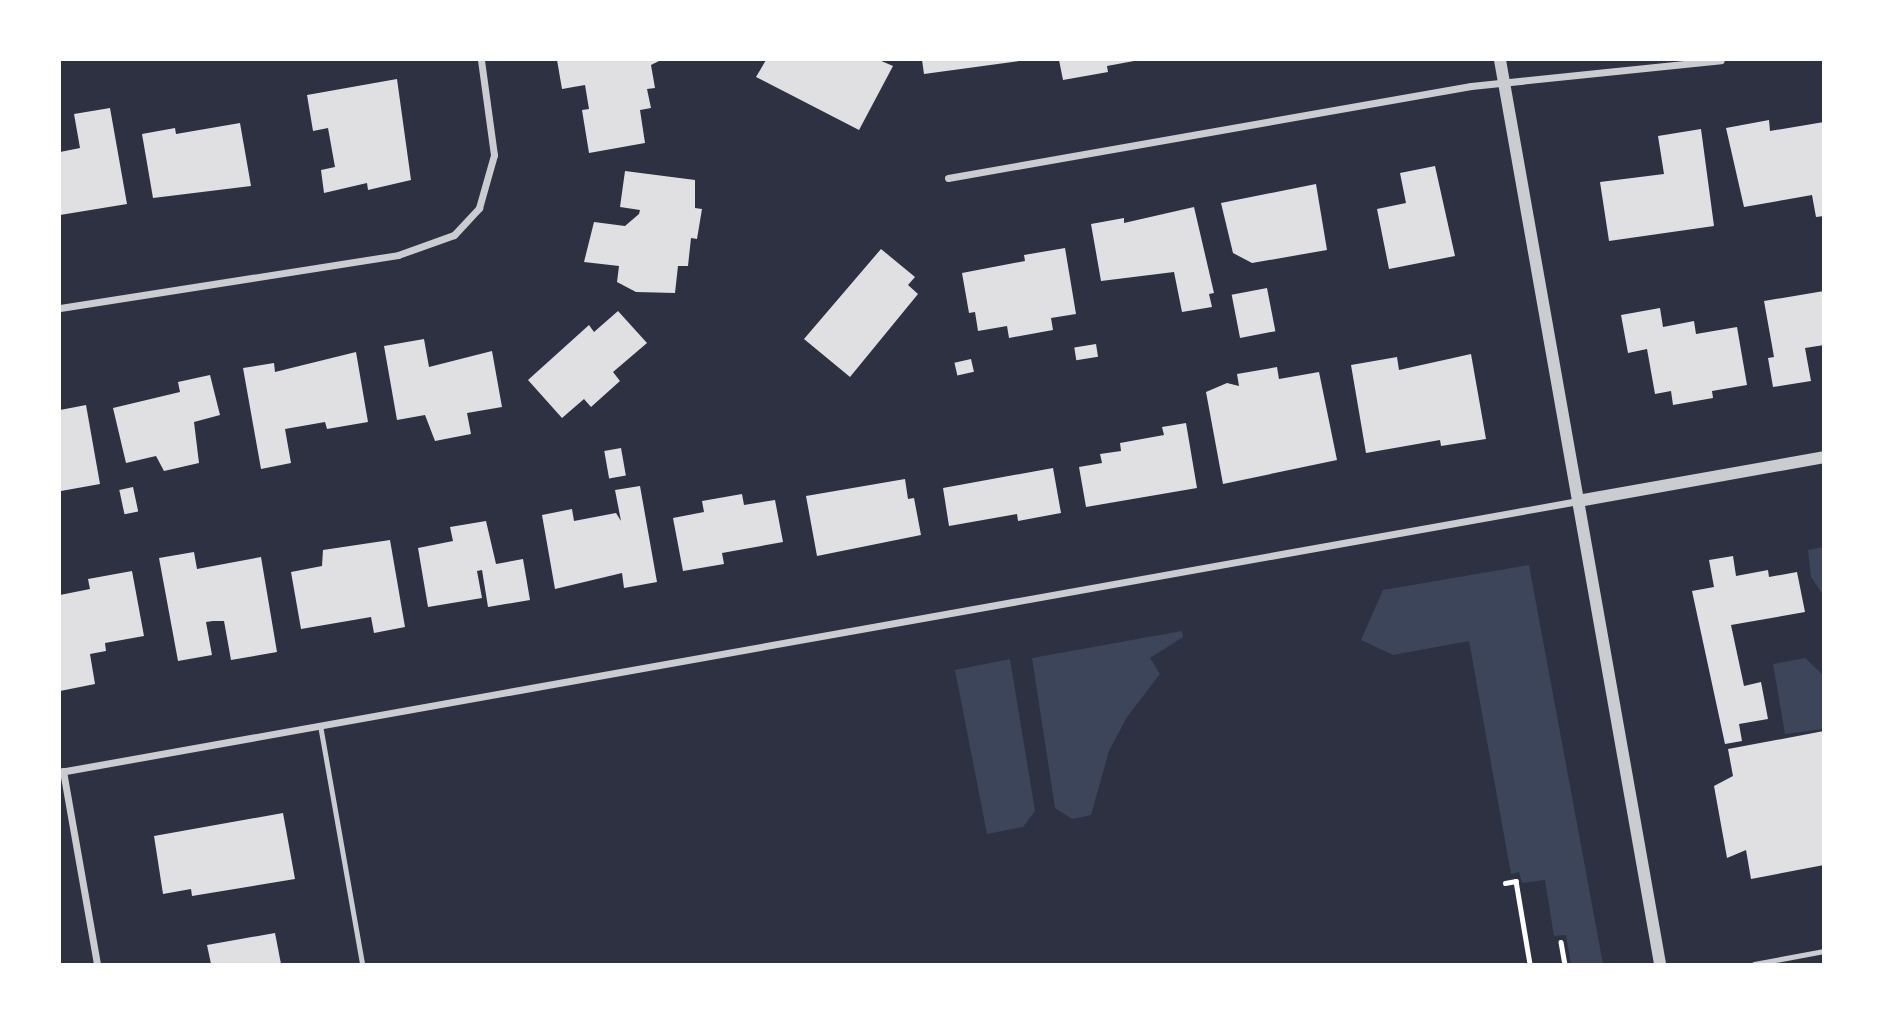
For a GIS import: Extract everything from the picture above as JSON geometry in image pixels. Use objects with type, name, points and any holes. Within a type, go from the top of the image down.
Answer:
[{"type":"street","points":[[60,308],[398,255],[454,235],[479,208],[494,155],[481,60]]},
{"type":"street","points":[[1500,60],[1660,964]]},
{"type":"street","points":[[948,178],[1504,83],[1721,60]]},
{"type":"street","points":[[97,964],[61,772],[1824,457]]},
{"type":"lane","points":[[320,725],[362,964]]},
{"type":"lane","points":[[1754,964],[1824,951]]},
{"type":"path","points":[[1505,883],[1516,881],[1530,964]]},
{"type":"path","points":[[1561,943],[1565,964]]},
{"type":"shaded area","points":[[1824,547],[1823,595],[1811,577],[1808,550]]},
{"type":"shaded area","points":[[1529,565],[1603,964],[1571,964],[1566,935],[1554,936],[1545,880],[1522,883],[1519,872],[1511,874],[1469,641],[1393,655],[1361,640],[1383,590]]},
{"type":"shaded area","points":[[1182,631],[1183,637],[1150,658],[1160,674],[1127,717],[1109,751],[1091,815],[1072,819],[1055,808],[1032,658]]},
{"type":"shaded area","points":[[1805,658],[1823,675],[1823,729],[1785,734],[1773,664]]},
{"type":"shaded area","points":[[1010,659],[1035,811],[1023,827],[987,834],[955,670]]},
{"type":"building","points":[[557,60],[661,60],[651,65],[655,88],[647,89],[651,108],[640,110],[645,143],[589,153],[582,110],[589,109],[585,85],[562,89]]},
{"type":"building","points":[[766,60],[879,60],[893,66],[859,130],[756,77]]},
{"type":"building","points":[[922,60],[1019,60],[1019,61],[924,74]]},
{"type":"building","points":[[1059,60],[1134,61],[1107,66],[1108,72],[1063,80]]},
{"type":"building","points":[[397,79],[411,180],[368,190],[367,183],[324,193],[321,170],[335,167],[328,128],[313,131],[307,95]]},
{"type":"building","points":[[110,108],[127,204],[60,215],[60,152],[80,148],[74,114]]},
{"type":"building","points":[[1769,120],[1770,131],[1824,122],[1824,216],[1816,217],[1812,195],[1744,207],[1726,128]]},
{"type":"building","points":[[240,123],[251,186],[153,198],[142,134],[175,128],[176,134]]},
{"type":"building","points":[[1701,129],[1714,226],[1609,241],[1600,182],[1664,174],[1658,136]]},
{"type":"building","points":[[1435,166],[1455,256],[1389,269],[1377,209],[1406,203],[1400,173]]},
{"type":"building","points":[[625,171],[695,180],[695,208],[702,209],[697,239],[691,238],[688,266],[678,266],[675,293],[636,292],[617,282],[619,266],[584,262],[594,222],[625,226],[639,214],[640,210],[620,207]]},
{"type":"building","points":[[1316,184],[1327,250],[1252,263],[1233,253],[1221,203]]},
{"type":"building","points":[[1194,207],[1214,293],[1209,294],[1212,307],[1182,312],[1174,272],[1101,281],[1091,224],[1124,218],[1124,223]]},
{"type":"building","points":[[1065,248],[1076,314],[1051,318],[1053,330],[1009,338],[1007,326],[978,331],[975,312],[969,313],[962,273],[1025,261],[1024,255]]},
{"type":"building","points":[[881,249],[915,277],[908,285],[918,294],[850,377],[804,339]]},
{"type":"building","points":[[1267,288],[1275,331],[1240,338],[1232,295]]},
{"type":"building","points":[[1824,291],[1824,345],[1805,348],[1811,381],[1773,387],[1768,358],[1774,357],[1764,301]]},
{"type":"building","points":[[1660,308],[1663,327],[1694,321],[1696,334],[1737,327],[1747,385],[1712,391],[1713,398],[1673,405],[1671,391],[1655,394],[1647,349],[1628,353],[1621,315]]},
{"type":"building","points":[[618,311],[647,343],[613,372],[620,381],[591,407],[584,399],[562,418],[528,380],[589,325],[594,332]]},
{"type":"building","points":[[424,339],[429,367],[492,351],[502,407],[467,413],[471,434],[435,441],[425,415],[397,420],[384,346]]},
{"type":"building","points":[[1096,344],[1098,357],[1076,360],[1074,347]]},
{"type":"building","points":[[356,352],[368,422],[327,429],[325,422],[285,429],[291,463],[261,469],[243,368],[274,363],[275,372]]},
{"type":"building","points":[[1471,354],[1486,439],[1441,446],[1440,440],[1366,453],[1351,365],[1397,357],[1399,370]]},
{"type":"building","points":[[971,359],[974,372],[957,375],[954,363]]},
{"type":"building","points":[[1277,367],[1279,379],[1319,372],[1337,460],[1223,484],[1206,392],[1227,383],[1239,386],[1237,374]]},
{"type":"building","points":[[210,375],[220,415],[194,422],[199,463],[164,471],[156,456],[126,463],[113,408],[180,392],[178,382]]},
{"type":"building","points":[[86,405],[100,484],[61,491],[60,410]]},
{"type":"building","points":[[1186,423],[1197,488],[1086,507],[1079,467],[1102,463],[1100,454],[1121,451],[1120,443],[1164,435],[1162,427]]},
{"type":"building","points":[[621,448],[626,476],[609,479],[604,451]]},
{"type":"building","points":[[1053,468],[1061,513],[1018,521],[1017,514],[949,526],[943,488]]},
{"type":"building","points":[[905,479],[908,499],[914,498],[921,535],[817,556],[806,496]]},
{"type":"building","points":[[640,486],[657,582],[624,588],[622,573],[555,589],[542,515],[572,509],[574,521],[616,513],[621,521],[615,490]]},
{"type":"building","points":[[133,487],[138,511],[125,514],[119,490]]},
{"type":"building","points":[[742,494],[744,505],[775,500],[783,542],[722,553],[724,564],[683,571],[673,518],[704,512],[702,501]]},
{"type":"building","points":[[486,521],[496,564],[523,559],[530,600],[488,607],[482,570],[477,571],[482,598],[428,607],[418,548],[453,541],[450,527]]},
{"type":"building","points":[[390,540],[405,627],[374,633],[371,617],[301,629],[291,572],[322,566],[323,550]]},
{"type":"building","points":[[194,552],[197,569],[261,557],[277,652],[231,660],[224,621],[213,621],[206,622],[212,655],[178,661],[159,558]]},
{"type":"building","points":[[1733,556],[1736,576],[1768,570],[1769,577],[1797,572],[1805,612],[1731,625],[1744,686],[1761,682],[1768,719],[1739,724],[1742,741],[1725,744],[1692,591],[1714,587],[1709,560]]},
{"type":"building","points":[[132,571],[144,636],[105,643],[106,651],[90,654],[95,684],[60,691],[60,595],[90,589],[88,579]]},
{"type":"building","points":[[1824,731],[1824,865],[1751,879],[1746,850],[1727,858],[1714,786],[1733,776],[1728,749]]},
{"type":"building","points":[[283,813],[295,879],[192,896],[191,889],[163,894],[154,836]]},
{"type":"building","points":[[275,933],[281,964],[211,964],[207,945]]}]
